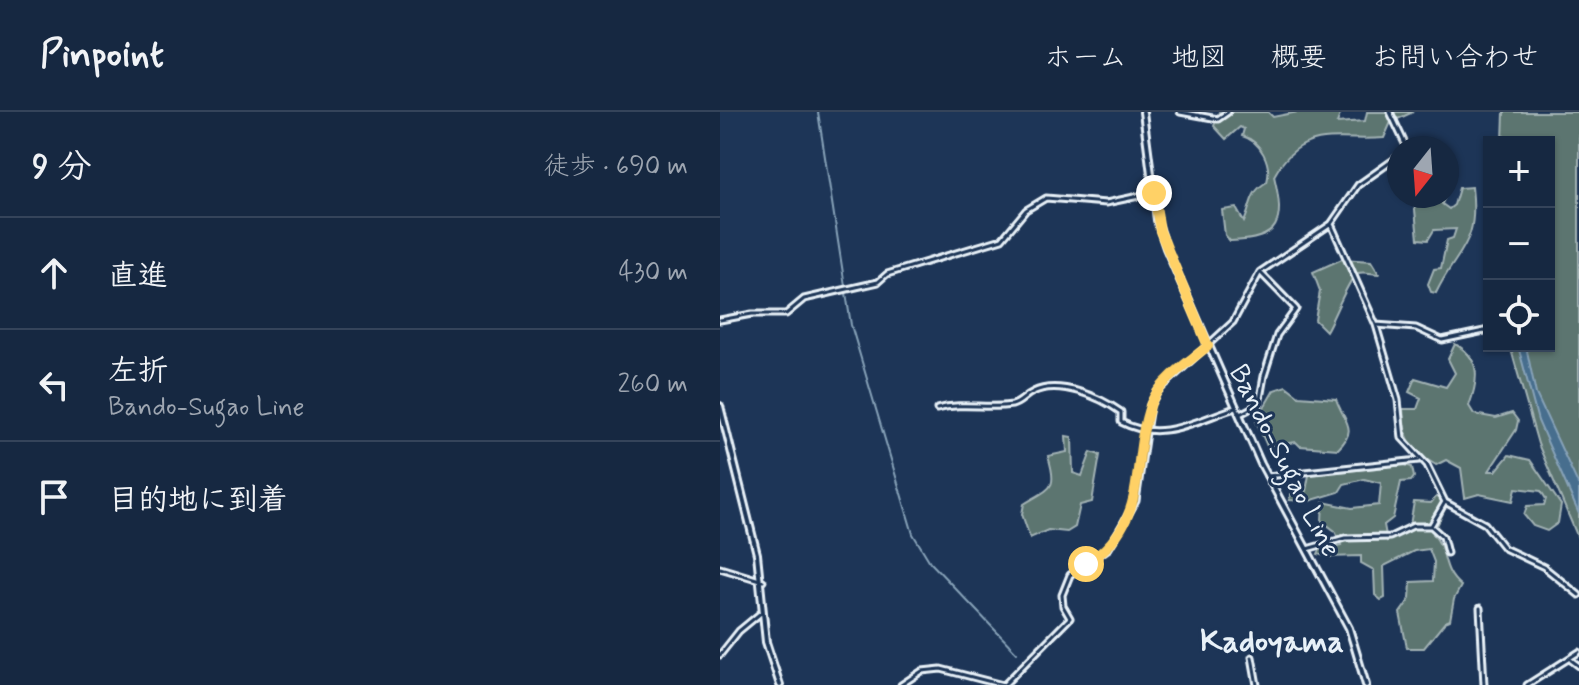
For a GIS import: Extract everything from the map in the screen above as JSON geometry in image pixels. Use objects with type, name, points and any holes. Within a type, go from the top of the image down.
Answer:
[{"type":"main road","name":"Bando-Sugao Line","points":[[1143,112],[1160,231],[1237,415],[1349,628],[1366,685]]},
{"type":"main road","points":[[720,406],[763,581],[766,642],[780,685]]},
{"type":"street","points":[[1180,112],[1218,119],[1228,112]]},
{"type":"street","points":[[1390,112],[1403,136]]},
{"type":"street","points":[[901,685],[922,671],[941,669],[1004,685],[1070,618],[1063,606],[1062,595],[1070,575],[1109,548],[1136,501],[1150,405],[1158,391],[1241,313],[1260,272],[1331,224],[1358,185],[1387,164]]},
{"type":"street","points":[[720,320],[752,314],[786,314],[804,299],[878,282],[887,274],[1002,239],[1026,210],[1046,198],[1106,203],[1154,193]]},
{"type":"street","points":[[1331,224],[1376,325],[1398,400],[1402,438],[1433,474],[1445,502],[1485,524],[1504,548],[1544,567],[1579,595]]},
{"type":"street","points":[[1237,415],[1259,404],[1277,335],[1296,309],[1260,272]]},
{"type":"street","points":[[1376,325],[1416,328],[1442,340],[1483,331]]},
{"type":"street","points":[[937,409],[965,404],[1009,405],[1019,403],[1033,392],[1074,390],[1110,404],[1121,412],[1121,422],[1146,433],[1164,431],[1235,407]]},
{"type":"street","points":[[1267,476],[1420,460]]},
{"type":"street","points":[[1431,526],[1445,502]]},
{"type":"street","points":[[1307,549],[1345,538],[1390,537],[1413,526],[1431,526],[1443,537],[1447,553]]},
{"type":"street","points":[[720,568],[763,581]]},
{"type":"street","points":[[1480,608],[1484,685]]},
{"type":"street","points":[[720,655],[739,631],[763,610]]},
{"type":"street","points":[[1527,685],[1571,660],[1579,652]]},
{"type":"street","points":[[1252,657],[1257,685]]},
{"type":"street","points":[[1571,660],[1579,666]]},
{"type":"green space","points":[[1219,112],[1268,112],[1273,117],[1298,112],[1341,112],[1337,123],[1365,121],[1367,112],[1413,112],[1391,122],[1384,138],[1322,139],[1296,149],[1274,176],[1279,205],[1275,225],[1260,237],[1230,241],[1225,235],[1222,210],[1236,208],[1244,222],[1254,195],[1267,182],[1268,168],[1260,148],[1242,136],[1244,129],[1240,127],[1226,139],[1214,126]]},
{"type":"green space","points":[[1504,112],[1579,112],[1579,540],[1538,444],[1512,352],[1555,352],[1555,136],[1503,136]]},
{"type":"green space","points":[[1472,187],[1469,235],[1436,293],[1431,292],[1428,284],[1434,269],[1441,268],[1447,240],[1453,238],[1456,229],[1434,230],[1428,240],[1418,239],[1415,208],[1459,208],[1459,188]]},
{"type":"green space","points":[[1342,259],[1371,261],[1379,274],[1360,272],[1355,276],[1326,331],[1315,320],[1320,291],[1313,272]]},
{"type":"green space","points":[[1455,344],[1470,356],[1476,370],[1469,406],[1474,414],[1496,418],[1512,413],[1518,421],[1516,430],[1489,471],[1496,471],[1509,455],[1530,460],[1561,505],[1558,523],[1547,531],[1533,526],[1524,515],[1527,506],[1544,505],[1546,499],[1541,491],[1516,488],[1513,501],[1479,494],[1465,498],[1461,468],[1446,460],[1436,465],[1410,442],[1403,409],[1417,409],[1421,398],[1409,392],[1415,378],[1446,387],[1455,373],[1448,359]]},
{"type":"green space","points":[[1286,386],[1299,396],[1336,399],[1349,430],[1338,449],[1300,446],[1296,442],[1267,446],[1256,421],[1274,390]]},
{"type":"green space","points":[[1066,436],[1072,437],[1073,473],[1082,476],[1091,452],[1100,455],[1092,502],[1080,505],[1075,527],[1067,532],[1048,530],[1030,538],[1022,514],[1024,504],[1050,486],[1052,475],[1048,456],[1067,452]]},
{"type":"green space","points":[[1404,465],[1412,467],[1414,477],[1411,481],[1401,482],[1393,518],[1384,525],[1387,541],[1409,531],[1414,502],[1431,503],[1436,497],[1440,498],[1445,509],[1433,534],[1450,573],[1461,586],[1454,599],[1450,620],[1424,648],[1407,648],[1400,613],[1410,599],[1411,582],[1433,581],[1434,562],[1429,549],[1414,551],[1384,566],[1385,598],[1381,600],[1375,595],[1374,570],[1361,563],[1361,556],[1328,557],[1318,554],[1320,550],[1341,545],[1335,531],[1322,521],[1323,502],[1352,508],[1379,505],[1381,483],[1364,479],[1344,484],[1339,492],[1309,501],[1289,500],[1291,494],[1306,491],[1309,475]]},
{"type":"water","points":[[1520,352],[1527,352],[1536,394],[1579,486],[1579,514],[1538,421]]},
{"type":"waterway","points":[[818,112],[851,325],[913,534],[930,562],[1017,653]]},
{"type":"district","name":"Kadoyama","points":[[1272,640]]},
{"type":"route","points":[[1086,564],[1109,548],[1136,501],[1153,399],[1208,346],[1160,231],[1154,193]]}]
